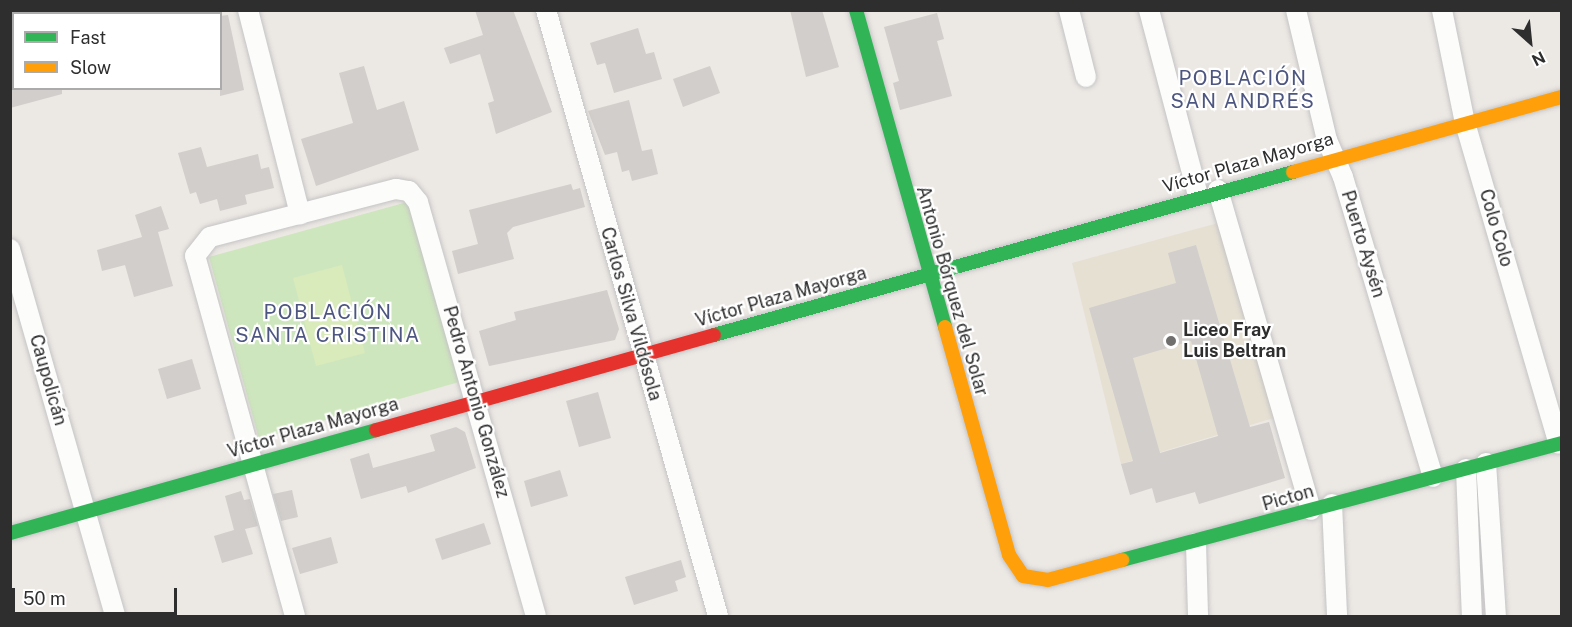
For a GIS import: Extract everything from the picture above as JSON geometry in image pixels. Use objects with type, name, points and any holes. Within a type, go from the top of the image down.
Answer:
[{"type":"street","points":[[248,10],[300,214],[210,237],[197,248],[195,264],[295,616]]},
{"type":"street","name":"Carlos Silva Vildósola","points":[[546,10],[718,616]]},
{"type":"street","name":"Antonio Bórquez del Solar","points":[[856,10],[1009,555],[1023,576]]},
{"type":"street","points":[[1070,10],[1086,77]]},
{"type":"street","points":[[1149,10],[1198,196]]},
{"type":"street","name":"Puerto Aysén","points":[[1296,10],[1335,157],[1433,477]]},
{"type":"street","name":"Colo Colo","points":[[1442,10],[1465,123],[1561,443]]},
{"type":"street","name":"Víctor Plaza Mayorga","points":[[10,533],[1335,157],[1562,97]]},
{"type":"street","name":"Pedro Antonio González","points":[[300,214],[396,189],[409,191],[418,202],[536,616]]},
{"type":"street","points":[[1218,190],[1311,510]]},
{"type":"street","name":"Caupolicán","points":[[10,249],[115,616]]},
{"type":"street","name":"Picton","points":[[1023,576],[1048,580],[1196,543],[1561,443]]},
{"type":"street","points":[[1486,463],[1496,616]]},
{"type":"street","points":[[1466,469],[1472,616]]},
{"type":"street","points":[[1332,504],[1337,616]]},
{"type":"street","points":[[1196,543],[1198,616]]},
{"type":"shaded area","name":"Liceo Fray Luis Beltran","points":[[1218,223],[1274,418],[1121,464],[1072,263]]},
{"type":"green space","points":[[411,201],[459,382],[259,439],[209,257]]},
{"type":"green space","points":[[342,265],[365,353],[316,366],[293,278]]},
{"type":"building","points":[[475,10],[513,10],[552,112],[496,134],[488,103],[494,101],[480,54],[450,64],[444,48],[483,35]]},
{"type":"building","points":[[790,10],[822,10],[839,67],[806,77]]},
{"type":"building","points":[[937,13],[944,39],[937,41],[952,96],[900,110],[893,83],[899,81],[884,27]]},
{"type":"building","points":[[228,15],[244,90],[220,96],[220,90],[222,90],[222,16]]},
{"type":"building","points":[[638,28],[646,54],[654,52],[662,79],[614,93],[605,63],[597,65],[590,43]]},
{"type":"building","points":[[364,66],[377,110],[404,101],[419,150],[316,186],[301,139],[353,123],[339,73]]},
{"type":"building","points":[[710,66],[720,93],[683,107],[673,79]]},
{"type":"building","points":[[10,88],[12,90],[62,90],[62,94],[10,108]]},
{"type":"building","points":[[629,100],[642,151],[652,149],[658,174],[632,181],[629,170],[622,172],[617,152],[605,155],[588,111]]},
{"type":"building","points":[[201,147],[207,167],[258,154],[261,169],[269,167],[274,188],[245,195],[247,204],[220,211],[217,199],[200,204],[196,192],[190,194],[178,153]]},
{"type":"building","points":[[571,184],[573,190],[580,188],[585,207],[513,227],[507,233],[514,259],[458,274],[452,251],[478,244],[469,210]]},
{"type":"building","points":[[161,206],[169,229],[158,232],[173,286],[134,297],[125,265],[102,271],[97,250],[142,237],[135,215]]},
{"type":"building","points":[[1196,245],[1250,427],[1269,422],[1285,478],[1199,504],[1195,492],[1156,503],[1152,488],[1130,495],[1121,464],[1133,461],[1089,308],[1176,283],[1168,253]],"holes":[[[1191,341],[1218,436],[1160,453],[1133,358]]]},
{"type":"building","points":[[607,290],[619,329],[615,340],[489,366],[479,331],[516,320],[514,312]]},
{"type":"building","points":[[192,359],[201,389],[167,399],[158,369]]},
{"type":"building","points":[[598,392],[611,438],[579,447],[566,401]]},
{"type":"building","points":[[456,427],[465,432],[476,468],[408,493],[406,486],[361,499],[350,459],[369,453],[373,468],[435,451],[430,435]]},
{"type":"building","points":[[560,470],[568,496],[531,507],[524,481]]},
{"type":"building","points":[[292,490],[298,517],[281,521],[273,494]]},
{"type":"building","points":[[241,491],[244,500],[250,499],[258,526],[245,529],[253,554],[222,563],[214,536],[234,530],[225,496]]},
{"type":"building","points":[[484,523],[491,544],[442,560],[435,539]]},
{"type":"building","points":[[331,537],[338,563],[300,574],[292,548]]},
{"type":"building","points":[[681,560],[686,577],[675,581],[678,591],[634,605],[625,577]]},
{"type":"traffic: fast","points":[[856,10],[945,327]]},
{"type":"traffic: fast","points":[[714,335],[1293,172]]},
{"type":"traffic: fast","points":[[10,533],[376,430]]},
{"type":"traffic: fast","points":[[1122,560],[1562,443]]},
{"type":"traffic: slow","points":[[1293,172],[1562,97]]},
{"type":"traffic: slow","points":[[945,327],[1009,555],[1023,576],[1048,580],[1122,560]]},
{"type":"traffic: jam","points":[[376,430],[714,335]]},
{"type":"place","name":"Liceo Fray Luis Beltran","points":[[1171,341]]},
{"type":"district","name":"POBLACIÓN SAN ANDRÉS","points":[[1243,90]]},
{"type":"district","name":"POBLACIÓN SANTA CRISTINA","points":[[328,324]]}]
